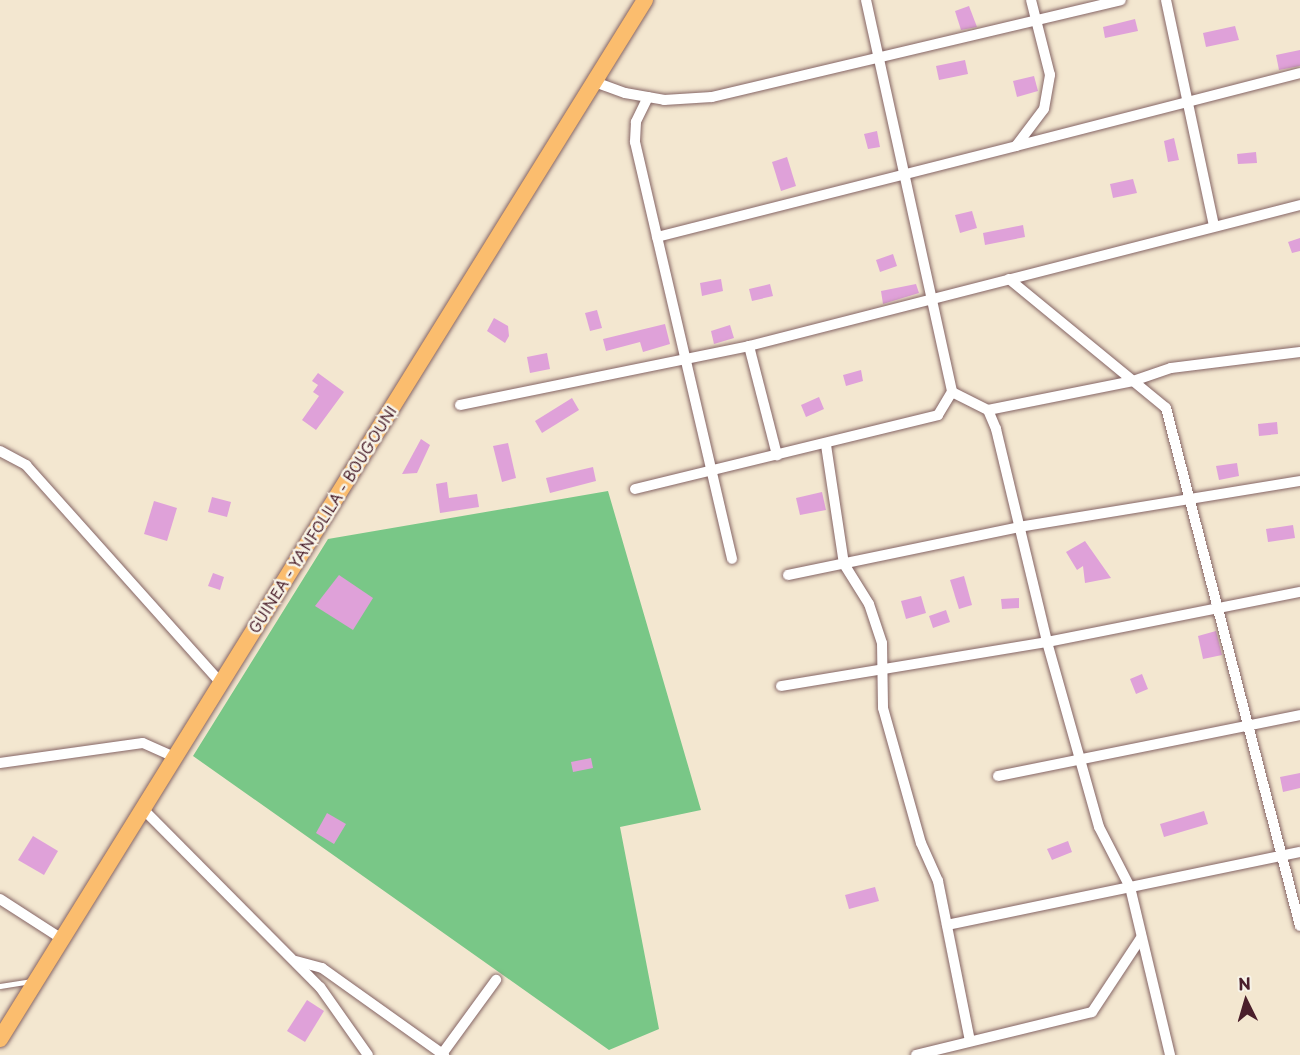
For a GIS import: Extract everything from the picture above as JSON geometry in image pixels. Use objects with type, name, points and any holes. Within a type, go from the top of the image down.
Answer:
[{"type":"main road","name":"GUINEA - YANFOLILA - BOUGOUNI","points":[[0,1039],[592,81],[645,0]]},
{"type":"street","points":[[635,489],[777,454],[826,445],[939,416],[952,392],[866,0]]},
{"type":"street","points":[[1016,146],[1044,109],[1050,75],[1031,0]]},
{"type":"street","points":[[592,81],[648,97],[712,97],[1121,0]]},
{"type":"street","points":[[1166,0],[1214,226]]},
{"type":"street","points":[[657,237],[1300,73]]},
{"type":"street","points":[[648,97],[636,122],[635,142],[732,559]]},
{"type":"street","points":[[460,405],[749,346],[1300,206]]},
{"type":"street","points":[[1009,279],[1166,408],[1300,926]]},
{"type":"street","points":[[749,346],[777,454]]},
{"type":"street","points":[[988,411],[1133,381],[1171,368],[1300,352]]},
{"type":"street","points":[[952,392],[988,411],[996,429],[1047,642],[1099,827],[1130,887],[1170,1055]]},
{"type":"street","points":[[826,445],[844,564],[869,604],[882,643],[883,708],[921,843],[938,881],[970,1041]]},
{"type":"street","points":[[0,452],[26,465],[220,683]]},
{"type":"street","points":[[788,574],[1019,527],[1300,481]]},
{"type":"street","points":[[781,686],[1047,642],[1300,592]]},
{"type":"street","points":[[998,776],[1300,715]]},
{"type":"street","points":[[0,763],[142,742],[175,757]]},
{"type":"street","points":[[143,809],[320,987],[368,1055]]},
{"type":"street","points":[[947,925],[1300,852]]},
{"type":"street","points":[[0,899],[62,939]]},
{"type":"street","points":[[916,1055],[1092,1012],[1141,938]]},
{"type":"street","points":[[293,960],[322,968],[443,1054],[496,980]]},
{"type":"lane","points":[[0,986],[36,980]]},
{"type":"green space","points":[[608,491],[701,810],[620,827],[659,1029],[609,1050],[193,756],[328,539]]},
{"type":"building","points":[[969,6],[977,27],[961,30],[955,11]]},
{"type":"building","points":[[1135,19],[1138,31],[1105,38],[1103,27]]},
{"type":"building","points":[[1235,26],[1239,40],[1206,47],[1203,33]]},
{"type":"building","points":[[1300,50],[1300,66],[1279,70],[1276,55]]},
{"type":"building","points":[[965,60],[968,74],[939,80],[936,66]]},
{"type":"building","points":[[1034,76],[1038,91],[1017,97],[1013,81]]},
{"type":"building","points":[[877,131],[880,147],[868,149],[864,134]]},
{"type":"building","points":[[1174,138],[1179,160],[1168,162],[1164,141]]},
{"type":"building","points":[[1256,152],[1257,163],[1238,164],[1237,154]]},
{"type":"building","points":[[787,157],[796,186],[781,191],[772,162]]},
{"type":"building","points":[[1133,179],[1137,193],[1113,198],[1110,184]]},
{"type":"building","points":[[972,211],[977,228],[960,233],[955,215]]},
{"type":"building","points":[[1023,225],[1025,237],[985,245],[983,233]]},
{"type":"building","points":[[1300,238],[1300,251],[1292,253],[1288,242]]},
{"type":"building","points":[[893,254],[897,266],[880,272],[876,260]]},
{"type":"building","points":[[721,279],[723,291],[702,296],[700,283]]},
{"type":"building","points":[[770,284],[773,296],[752,301],[749,289]]},
{"type":"building","points":[[916,284],[919,293],[883,304],[881,291]]},
{"type":"building","points":[[597,310],[602,328],[590,331],[585,313]]},
{"type":"building","points":[[494,318],[508,326],[509,336],[505,343],[487,331]]},
{"type":"building","points":[[665,324],[670,344],[643,352],[640,342],[606,351],[603,339]]},
{"type":"building","points":[[730,325],[734,338],[714,344],[711,331]]},
{"type":"building","points":[[547,353],[550,369],[530,373],[527,357]]},
{"type":"building","points":[[861,370],[863,381],[846,386],[843,375]]},
{"type":"building","points":[[318,373],[344,392],[316,430],[302,420],[319,396],[313,392],[318,385],[312,381]]},
{"type":"building","points":[[819,397],[824,409],[806,417],[801,405]]},
{"type":"building","points":[[572,398],[579,410],[542,433],[535,421]]},
{"type":"building","points":[[1277,422],[1278,434],[1259,436],[1258,424]]},
{"type":"building","points":[[421,439],[430,445],[417,473],[402,474]]},
{"type":"building","points":[[508,443],[516,478],[502,482],[493,446]]},
{"type":"building","points":[[1237,463],[1239,476],[1219,480],[1216,466]]},
{"type":"building","points":[[593,467],[596,481],[550,493],[546,478]]},
{"type":"building","points":[[447,482],[449,498],[477,494],[479,507],[440,513],[436,484]]},
{"type":"building","points":[[822,492],[826,510],[800,515],[796,498]]},
{"type":"building","points":[[212,497],[231,502],[227,517],[208,512]]},
{"type":"building","points":[[154,501],[177,508],[167,541],[144,534]]},
{"type":"building","points":[[1293,525],[1295,538],[1268,542],[1266,529]]},
{"type":"building","points":[[1085,541],[1111,578],[1085,583],[1083,566],[1077,570],[1066,552]]},
{"type":"building","points":[[213,573],[224,577],[220,590],[208,586]]},
{"type":"building","points":[[339,575],[373,598],[353,630],[315,606]]},
{"type":"building","points":[[964,576],[972,605],[959,609],[950,580]]},
{"type":"building","points":[[921,596],[926,613],[906,619],[901,601]]},
{"type":"building","points":[[1019,598],[1019,608],[1002,609],[1001,599]]},
{"type":"building","points":[[946,610],[950,622],[933,628],[929,616]]},
{"type":"building","points":[[1216,631],[1222,655],[1203,659],[1198,636]]},
{"type":"building","points":[[1142,674],[1148,689],[1136,694],[1130,679]]},
{"type":"building","points":[[591,758],[593,768],[573,772],[571,762]]},
{"type":"building","points":[[1300,773],[1300,788],[1283,792],[1280,777]]},
{"type":"building","points":[[1204,811],[1208,824],[1164,837],[1160,824]]},
{"type":"building","points":[[327,813],[346,824],[334,844],[316,833]]},
{"type":"building","points":[[33,836],[58,851],[44,875],[18,860]]},
{"type":"building","points":[[1068,841],[1072,852],[1052,860],[1047,849]]},
{"type":"building","points":[[875,887],[879,901],[849,909],[845,895]]},
{"type":"building","points":[[307,1000],[324,1011],[305,1042],[287,1031]]}]
